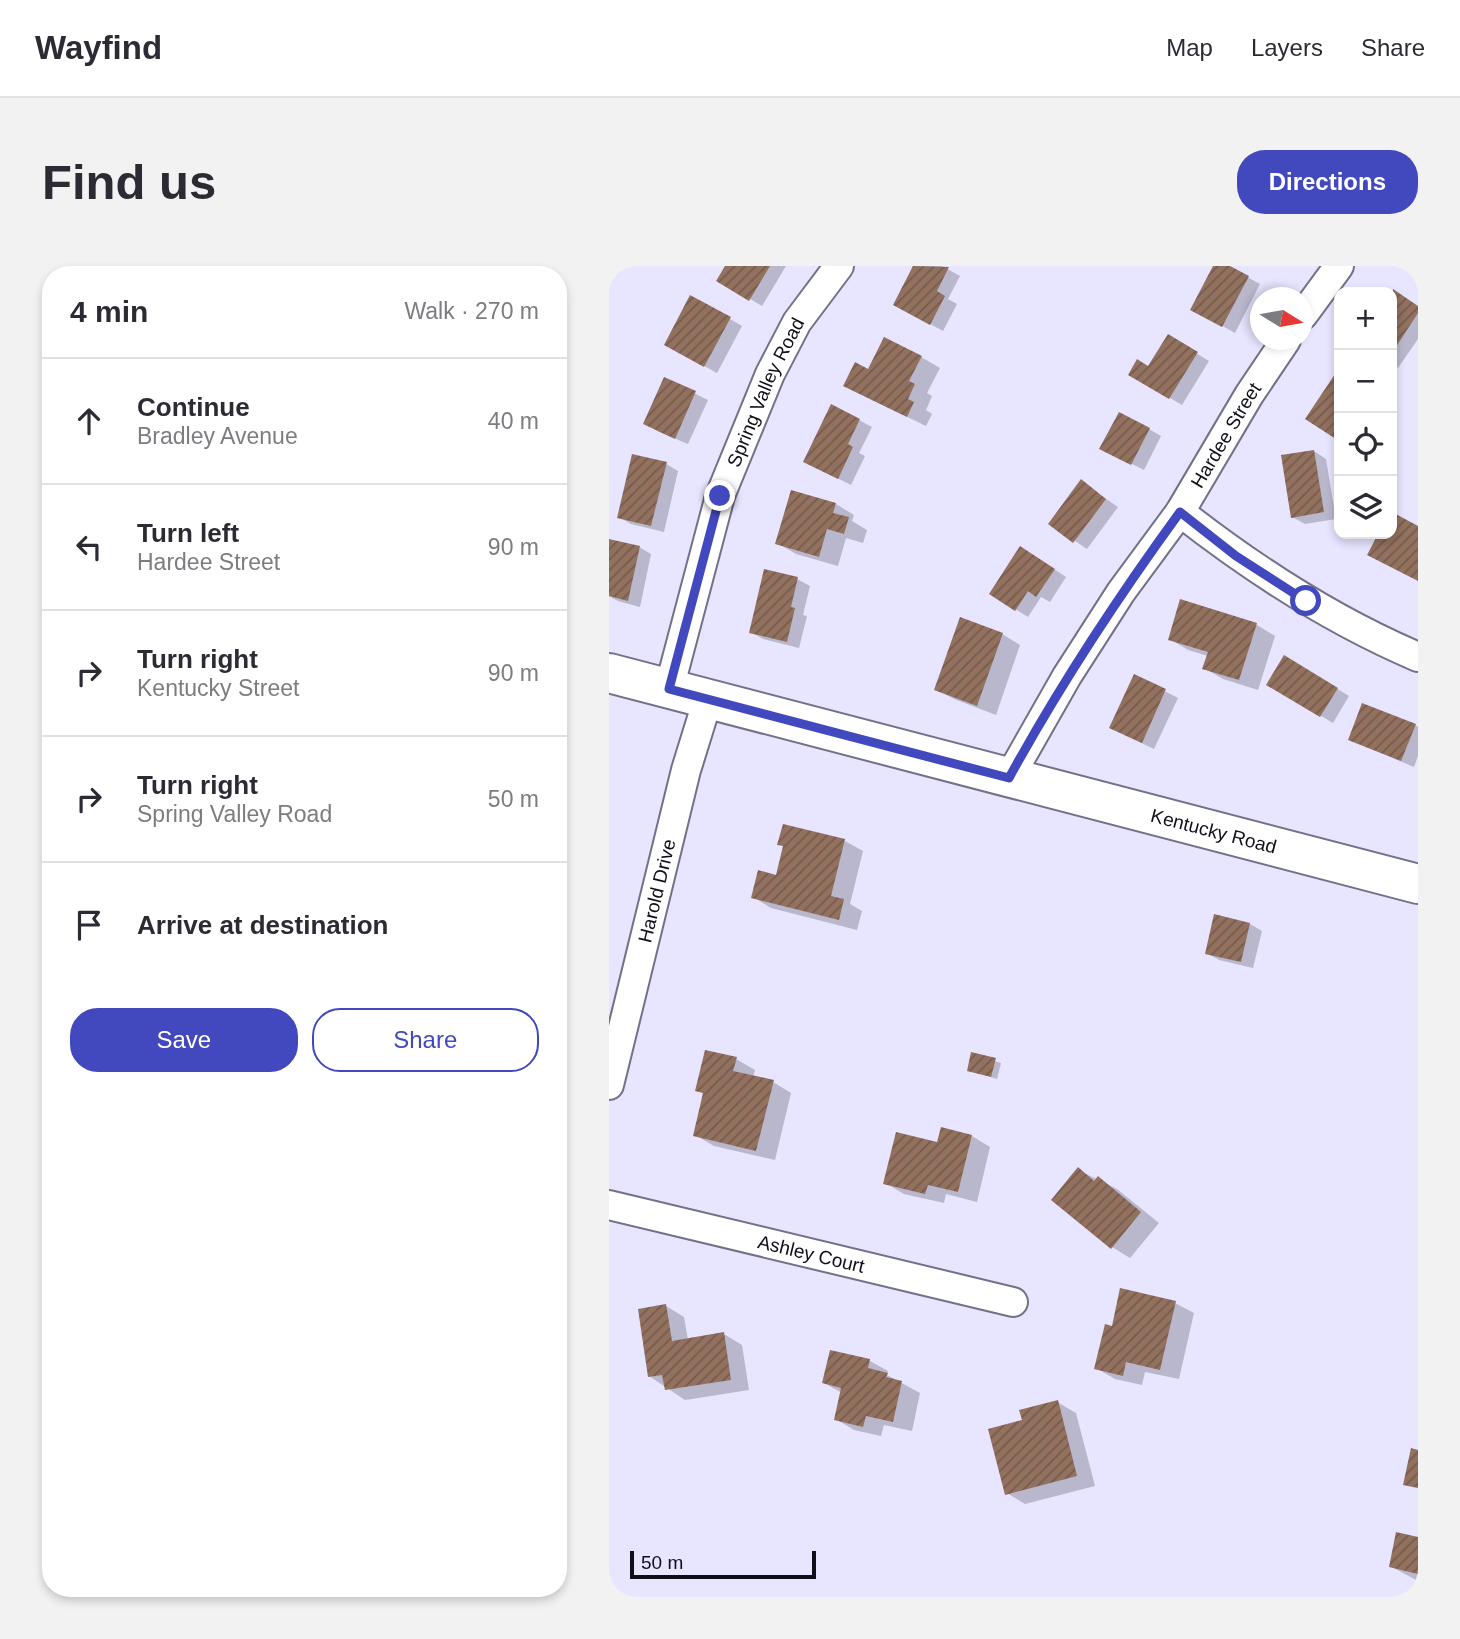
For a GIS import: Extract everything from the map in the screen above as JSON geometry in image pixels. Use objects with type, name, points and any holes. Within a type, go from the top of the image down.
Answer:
[{"type":"street","name":"Spring Valley Road","points":[[669,689],[720,496],[770,374],[797,322],[839,266]]},
{"type":"street","points":[[1313,301],[1339,266]]},
{"type":"street","name":"Hardee Street","points":[[1009,778],[1067,676],[1121,592],[1180,512],[1249,394],[1279,350]]},
{"type":"street","points":[[1180,512],[1236,556],[1306,601],[1418,657]]},
{"type":"street","name":"Kentucky Road","points":[[609,673],[1418,884]]},
{"type":"street","name":"Harold Drive","points":[[609,1085],[687,770],[708,699]]},
{"type":"street","name":"Ashley Court","points":[[609,1205],[1013,1302]]},
{"type":"building","points":[[725,266],[770,266],[749,301],[716,281]]},
{"type":"building","points":[[913,266],[949,267],[937,291],[945,296],[930,325],[893,305]]},
{"type":"building","points":[[1213,266],[1230,266],[1249,276],[1222,327],[1190,310]]},
{"type":"building","points":[[1397,292],[1418,306],[1418,313],[1397,345]]},
{"type":"building","points":[[690,295],[731,317],[704,367],[664,345]]},
{"type":"building","points":[[1168,334],[1198,352],[1169,399],[1128,375],[1137,359],[1148,366]]},
{"type":"building","points":[[884,337],[922,356],[909,381],[915,384],[908,399],[914,402],[907,417],[843,386],[855,362],[868,369]]},
{"type":"building","points":[[1334,376],[1334,438],[1305,419]]},
{"type":"building","points":[[664,377],[696,391],[675,439],[643,424]]},
{"type":"building","points":[[831,404],[860,419],[848,444],[853,447],[838,479],[803,462]]},
{"type":"building","points":[[1119,412],[1150,428],[1131,465],[1099,449]]},
{"type":"building","points":[[1314,450],[1324,512],[1291,518],[1281,455]]},
{"type":"building","points":[[632,454],[667,462],[651,526],[617,518]]},
{"type":"building","points":[[1081,479],[1106,499],[1073,543],[1048,524]]},
{"type":"building","points":[[791,490],[836,503],[833,513],[849,517],[844,534],[827,529],[819,557],[775,544]]},
{"type":"building","points":[[1397,515],[1418,526],[1418,581],[1367,555],[1375,539],[1397,539]]},
{"type":"building","points":[[609,539],[640,546],[628,601],[609,596]]},
{"type":"building","points":[[1020,546],[1055,569],[1036,597],[1028,591],[1015,611],[989,594]]},
{"type":"building","points":[[764,569],[798,577],[791,607],[795,608],[787,642],[749,633]]},
{"type":"building","points":[[1180,599],[1257,623],[1239,680],[1202,669],[1208,652],[1168,640]]},
{"type":"building","points":[[960,617],[1003,633],[977,706],[934,690]]},
{"type":"building","points":[[1284,655],[1338,688],[1320,717],[1266,685]]},
{"type":"building","points":[[1134,674],[1166,689],[1142,743],[1109,728]]},
{"type":"building","points":[[1362,703],[1416,724],[1401,761],[1348,740]]},
{"type":"building","points":[[783,824],[845,839],[831,896],[844,899],[839,920],[751,898],[758,870],[776,875],[783,846],[777,845]]},
{"type":"building","points":[[1214,914],[1250,923],[1241,962],[1205,954]]},
{"type":"building","points":[[705,1050],[737,1057],[733,1071],[774,1080],[756,1151],[693,1136],[703,1093],[695,1091]]},
{"type":"building","points":[[971,1052],[996,1058],[991,1077],[967,1071]]},
{"type":"building","points":[[941,1127],[972,1135],[958,1192],[928,1185],[925,1194],[883,1184],[896,1132],[937,1142]]},
{"type":"building","points":[[1078,1167],[1094,1181],[1098,1176],[1141,1212],[1111,1249],[1051,1200]]},
{"type":"building","points":[[1120,1288],[1176,1301],[1160,1370],[1126,1362],[1123,1376],[1094,1369],[1105,1324],[1112,1326]]},
{"type":"building","points":[[666,1304],[672,1341],[724,1332],[731,1380],[665,1390],[662,1375],[648,1377],[638,1309]]},
{"type":"building","points":[[830,1350],[870,1359],[868,1368],[888,1373],[886,1377],[902,1381],[893,1422],[866,1416],[863,1427],[834,1420],[841,1388],[822,1383]]},
{"type":"building","points":[[1058,1400],[1077,1476],[1005,1495],[988,1429],[1022,1420],[1019,1410]]},
{"type":"building","points":[[1411,1448],[1418,1450],[1418,1488],[1403,1485]]},
{"type":"building","points":[[1396,1532],[1418,1537],[1418,1574],[1389,1567]]},
{"type":"route","points":[[720,496],[669,689],[1009,778],[1067,676],[1121,592],[1180,512],[1236,556],[1306,601]]}]
